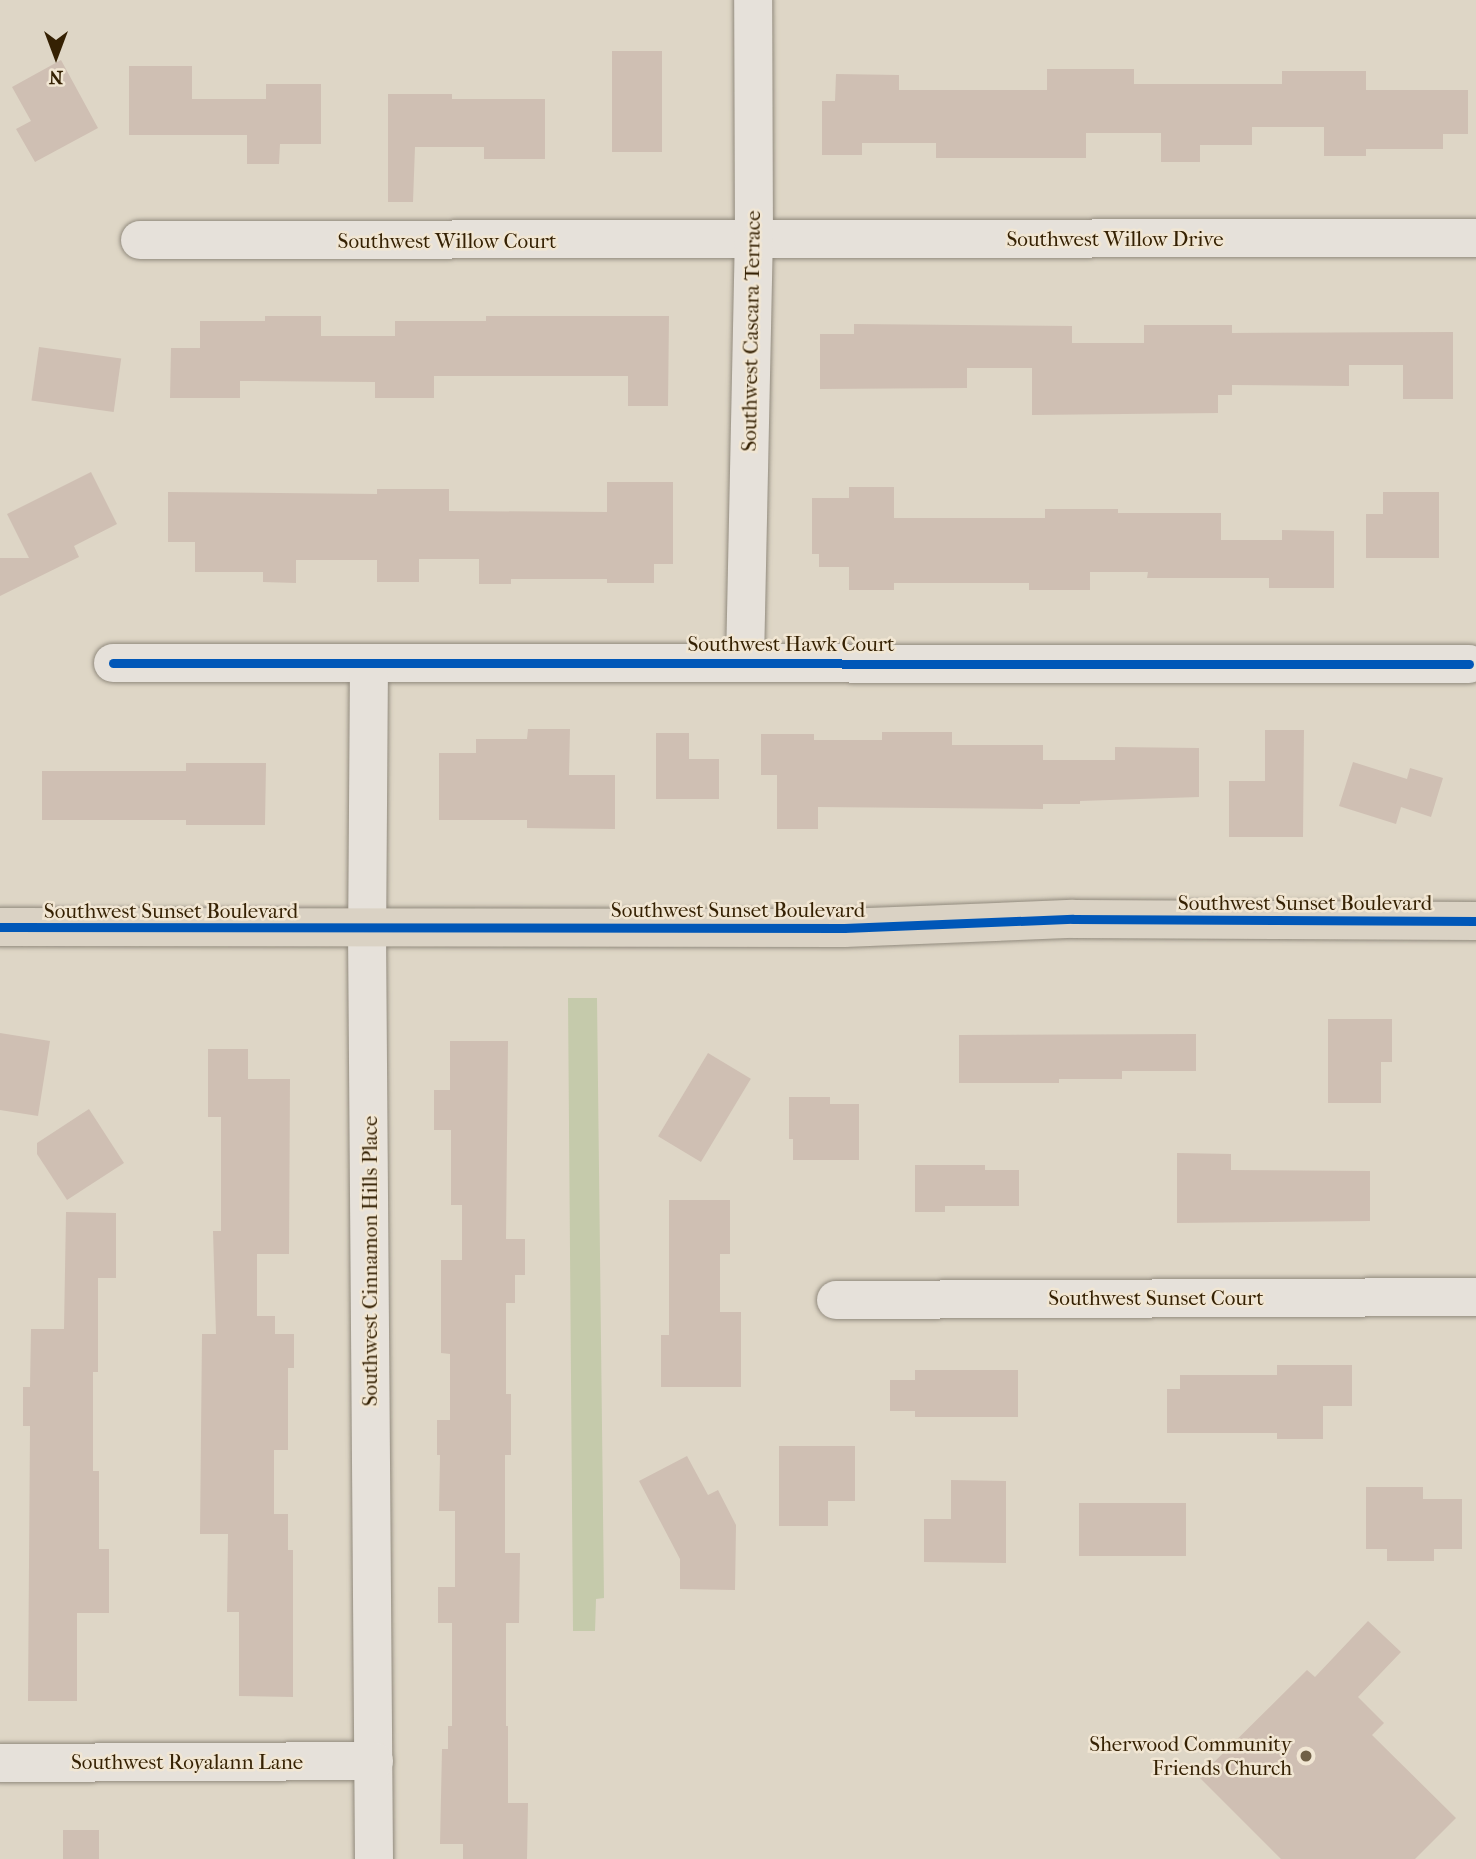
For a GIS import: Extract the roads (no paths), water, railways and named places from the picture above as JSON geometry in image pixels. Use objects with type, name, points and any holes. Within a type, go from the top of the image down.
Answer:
[{"type":"main road","name":"Southwest Sunset Boulevard","points":[[0,927],[844,928],[1073,919],[1476,921]]},
{"type":"street","name":"Southwest Cascara Terrace","points":[[745,662],[754,241],[752,0]]},
{"type":"street","name":"Southwest Willow Drive","points":[[754,241],[1476,238]]},
{"type":"street","name":"Southwest Willow Court","points":[[140,240],[754,241]]},
{"type":"street","name":"Southwest Hawk Court","points":[[113,663],[1469,664]]},
{"type":"street","name":"Southwest Cinnamon Hills Place","points":[[369,663],[367,929],[374,1859]]},
{"type":"street","name":"Southwest Sunset Court","points":[[836,1300],[1476,1297]]},
{"type":"street","name":"Southwest Royalann Lane","points":[[0,1763],[374,1761]]},
{"type":"place","name":"Sherwood Community Friends Church","points":[[1306,1756]]}]
